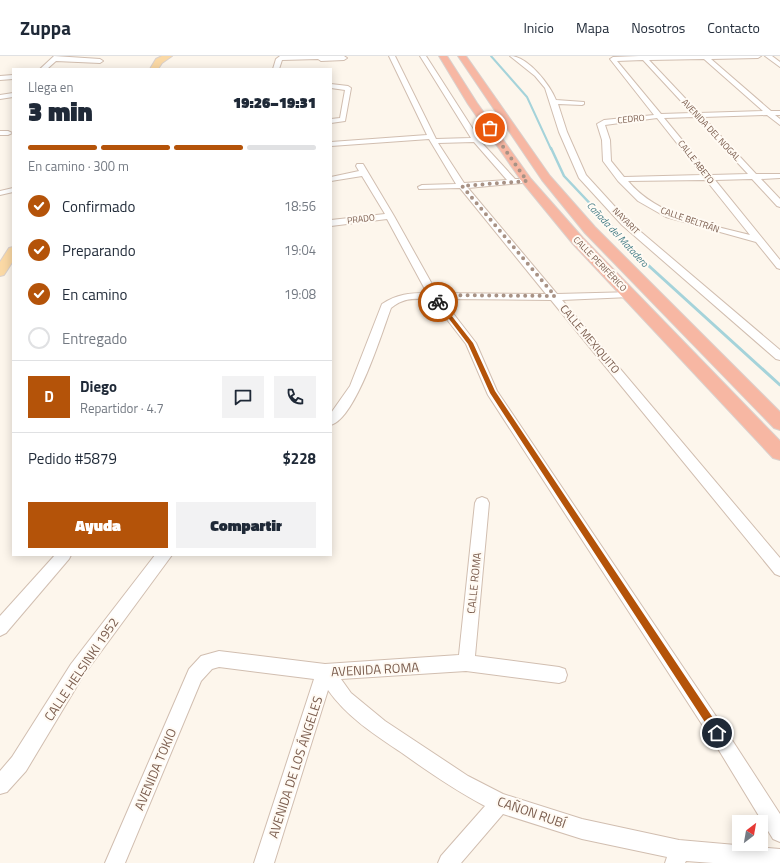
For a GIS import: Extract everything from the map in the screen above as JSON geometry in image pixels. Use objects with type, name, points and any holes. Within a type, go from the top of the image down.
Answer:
[{"type":"highway","name":"CALLE PERIFÉRICO","points":[[443,56],[498,139],[520,181],[630,294],[780,453]]},
{"type":"highway","name":"CALLE PERIFÉRICO","points":[[462,56],[546,178],[590,230],[780,422]]},
{"type":"main road","points":[[155,68],[159,61],[168,56]]},
{"type":"main road","points":[[0,272],[12,253]]},
{"type":"street","name":"CALLE MEXIQUITO","points":[[392,56],[432,139],[462,186],[555,296],[780,569]]},
{"type":"street","points":[[423,56],[476,140],[520,181]]},
{"type":"street","name":"NAYARIT","points":[[513,56],[544,82],[554,102],[563,132],[582,176],[625,223],[780,356]]},
{"type":"street","points":[[642,57],[758,56]]},
{"type":"street","points":[[768,56],[780,65]]},
{"type":"street","points":[[44,68],[56,57],[100,61]]},
{"type":"street","name":"CALLE ABETO","points":[[642,57],[614,58],[780,266]]},
{"type":"street","name":"AVENIDA DEL NOGAL","points":[[642,57],[780,204]]},
{"type":"street","points":[[705,57],[780,123]]},
{"type":"street","points":[[276,68],[278,59],[280,58],[344,59]]},
{"type":"street","points":[[0,78],[12,77]]},
{"type":"street","points":[[332,86],[348,88],[344,118],[340,120],[332,120]]},
{"type":"street","points":[[0,97],[12,95]]},
{"type":"street","points":[[0,101],[12,102]]},
{"type":"street","points":[[554,102],[582,103]]},
{"type":"street","name":"CEDRO","points":[[602,123],[660,116],[780,113]]},
{"type":"street","name":"CALLE BELTRÁN","points":[[602,123],[606,140],[607,162],[641,199],[670,215],[721,231],[758,240]]},
{"type":"street","points":[[0,133],[8,133]]},
{"type":"street","points":[[332,144],[432,139],[498,139]]},
{"type":"street","points":[[332,179],[362,170],[390,216],[433,295],[471,343],[492,392],[726,746],[780,832]]},
{"type":"street","points":[[621,179],[780,176]]},
{"type":"street","points":[[422,187],[462,186],[520,181]]},
{"type":"street","points":[[0,193],[12,190]]},
{"type":"street","name":"PRADO","points":[[332,223],[390,216]]},
{"type":"street","points":[[332,420],[356,387],[386,306],[396,299],[407,296],[433,295],[555,296],[630,294]]},
{"type":"street","name":"CALLE ROMA","points":[[466,663],[482,503]]},
{"type":"street","points":[[0,628],[63,556]]},
{"type":"street","name":"CALLE HELSINKI 1952","points":[[0,784],[18,764],[77,670],[156,564],[164,556]]},
{"type":"street","name":"AVENIDA ROMA","points":[[195,675],[207,662],[220,659],[325,672],[466,663],[559,675]]},
{"type":"street","name":"CAÑON RUBÍ","points":[[325,672],[345,699],[379,727],[461,783],[500,803],[677,857],[780,859]]},
{"type":"street","name":"AVENIDA DE LOS ÁNGELES","points":[[264,863],[325,672]]},
{"type":"street","name":"AVENIDA TOKIO","points":[[114,863],[195,675]]},
{"type":"street","points":[[448,863],[500,803]]},
{"type":"waterway","name":"Cañada del Matadero","points":[[491,56],[527,97],[551,149]]},
{"type":"waterway","name":"Cañada del Matadero","points":[[551,148],[564,176],[649,266]]},
{"type":"waterway","name":"Cañada del Matadero","points":[[649,266],[780,385]]},
{"type":"way so far","points":[[438,302],[433,295],[555,296],[462,186],[527,181],[490,128]]},
{"type":"route","points":[[438,302],[471,343],[492,392],[717,733]]}]
